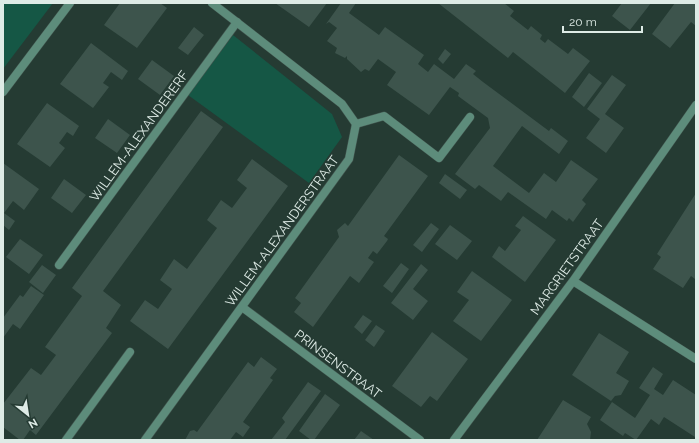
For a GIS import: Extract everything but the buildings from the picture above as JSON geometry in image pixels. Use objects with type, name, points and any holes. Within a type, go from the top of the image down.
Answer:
[{"type":"street","points":[[3,92],[70,3]]},
{"type":"street","points":[[212,3],[342,104],[356,124],[384,116],[439,158],[470,117]]},
{"type":"street","name":"WILLEM-ALEXANDERERF","points":[[59,265],[237,22]]},
{"type":"street","name":"MARGRIETSTRAAT","points":[[454,440],[573,281],[696,105]]},
{"type":"street","name":"WILLEM-ALEXANDERSTRAAT","points":[[145,440],[349,159],[356,124]]},
{"type":"street","points":[[573,281],[696,359]]},
{"type":"street","name":"PRINSENSTRAAT","points":[[242,307],[420,440]]},
{"type":"street","points":[[66,440],[130,352]]},
{"type":"green space","points":[[3,3],[53,3],[3,69]]},
{"type":"green space","points":[[233,35],[332,114],[342,137],[309,183],[188,95]]}]
